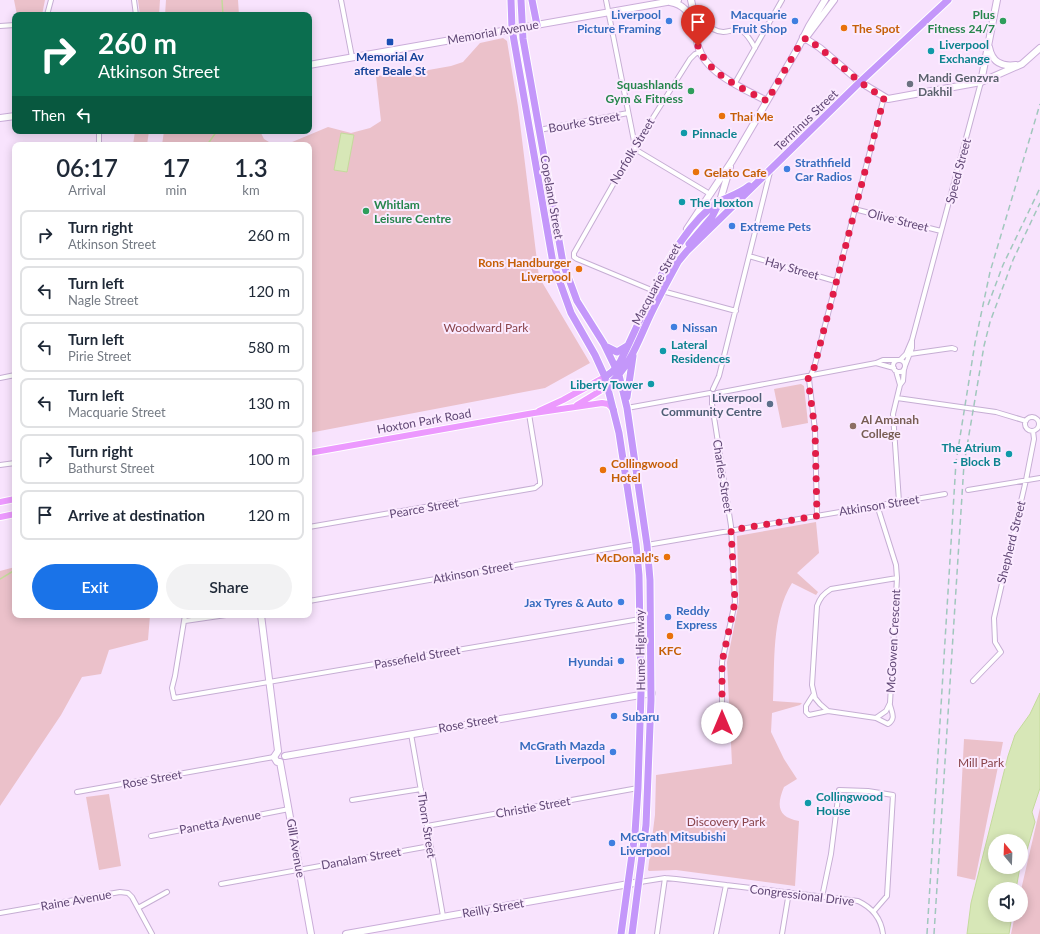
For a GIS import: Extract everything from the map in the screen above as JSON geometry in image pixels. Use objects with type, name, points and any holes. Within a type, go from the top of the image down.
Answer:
[{"type":"highway","name":"Copeland Street","points":[[511,0],[512,29],[553,263],[572,313],[595,355],[608,386]]},
{"type":"highway","name":"Copeland Street","points":[[520,0],[522,27],[563,263],[578,301],[604,344],[618,371]]},
{"type":"highway","points":[[532,0],[537,25]]},
{"type":"highway","name":"Terminus Street","points":[[678,263],[687,251],[860,82],[946,2],[954,0]]},
{"type":"highway","name":"Terminus Street","points":[[680,243],[706,212],[720,201],[741,192],[768,171]]},
{"type":"highway","name":"Macquarie Street","points":[[618,371],[634,354],[662,291],[689,244],[712,218],[720,201]]},
{"type":"highway","name":"Macquarie Street","points":[[618,371],[654,292],[680,243]]},
{"type":"highway","points":[[604,344],[609,349],[617,352],[624,350],[630,343]]},
{"type":"highway","points":[[626,406],[634,354]]},
{"type":"highway","points":[[605,377],[618,371]]},
{"type":"highway","points":[[608,386],[618,371]]},
{"type":"highway","name":"Hume Highway","points":[[618,371],[626,406],[647,545],[650,580],[652,693],[646,825],[640,882],[632,934]]},
{"type":"highway","name":"Hume Highway","points":[[608,386],[615,413],[636,544],[640,619],[641,693],[638,788],[635,833],[621,934]]},
{"type":"main road","name":"Hoxton Park Road","points":[[531,413],[563,400],[605,377]]},
{"type":"main road","name":"Hoxton Park Road","points":[[562,410],[581,404],[608,386]]},
{"type":"main road","name":"Hoxton Park Road","points":[[312,452],[531,413],[562,410],[604,403],[612,407],[615,413]]},
{"type":"main road","points":[[0,502],[12,500]]},
{"type":"main road","points":[[0,517],[12,515]]},
{"type":"street","points":[[48,12],[51,0]]},
{"type":"street","points":[[134,0],[136,12]]},
{"type":"street","points":[[341,0],[352,58]]},
{"type":"street","points":[[606,0],[635,146],[638,151],[710,194]]},
{"type":"street","name":"Memorial Avenue","points":[[312,65],[678,0]]},
{"type":"street","points":[[691,0],[700,52],[706,62],[714,70],[767,101]]},
{"type":"street","points":[[736,83],[782,0]]},
{"type":"street","name":"Macquarie Street","points":[[804,38],[825,0]]},
{"type":"street","name":"Macquarie Street","points":[[680,243],[688,227],[732,162],[800,44],[834,0]]},
{"type":"street","name":"Speed Street","points":[[899,502],[893,424],[896,398],[900,385],[903,381],[904,368],[910,354],[912,340],[981,82],[997,0]]},
{"type":"street","points":[[667,2],[681,5],[684,8],[696,32]]},
{"type":"street","points":[[0,26],[12,25]]},
{"type":"street","points":[[713,30],[721,32],[740,30],[748,34],[755,48]]},
{"type":"street","points":[[804,38],[820,48],[860,82],[884,98],[896,98],[981,82],[1022,64],[1040,48]]},
{"type":"street","points":[[988,44],[992,58],[998,63],[1006,66],[1022,64]]},
{"type":"street","name":"Norfolk Street","points":[[654,292],[574,257],[574,253],[635,146],[690,59],[695,54],[700,52]]},
{"type":"street","points":[[817,516],[815,430],[808,379],[811,374],[884,98]]},
{"type":"street","name":"Bourke Street","points":[[539,130],[628,113]]},
{"type":"street","points":[[0,118],[12,116]]},
{"type":"street","name":"Macquarie Street","points":[[720,201],[732,162]]},
{"type":"street","points":[[711,395],[719,376],[736,311],[768,171]]},
{"type":"street","name":"Olive Street","points":[[854,209],[942,232]]},
{"type":"street","name":"Hay Street","points":[[749,256],[835,281]]},
{"type":"street","points":[[662,291],[736,311]]},
{"type":"street","name":"Speed Street","points":[[895,369],[894,363],[906,354],[912,340]]},
{"type":"street","points":[[910,354],[952,348],[956,349]]},
{"type":"street","points":[[626,406],[711,395],[715,396],[717,393],[811,374],[876,363],[883,360],[899,360],[904,363],[904,368],[900,372],[876,363]]},
{"type":"street","points":[[895,369],[900,385]]},
{"type":"street","points":[[0,378],[12,376]]},
{"type":"street","points":[[713,389],[717,393]]},
{"type":"street","name":"Charles Street","points":[[711,395],[731,530],[735,602],[722,662],[722,723]]},
{"type":"street","points":[[896,398],[996,412],[1026,421],[1033,417],[1040,422],[1037,429],[1033,431],[1027,429],[1026,421]]},
{"type":"street","name":"Pearce Street","points":[[312,526],[538,487],[540,481],[531,413]]},
{"type":"street","name":"Shepherd Street","points":[[973,681],[1001,652],[995,642],[994,618],[1026,480],[1034,439],[1033,431]]},
{"type":"street","points":[[0,465],[12,463]]},
{"type":"street","points":[[968,490],[1040,478]]},
{"type":"street","name":"Atkinson Street","points":[[647,545],[946,494]]},
{"type":"street","name":"McGowen Crescent","points":[[877,505],[896,565],[897,578],[890,703],[893,717],[892,721],[888,724],[876,718],[828,711],[809,714],[806,712],[806,706],[813,695],[812,685],[817,606],[822,596],[830,589],[897,578]]},
{"type":"street","name":"Atkinson Street","points":[[312,600],[636,544]]},
{"type":"street","points":[[185,621],[206,618]]},
{"type":"street","points":[[260,618],[278,751],[274,757],[277,762],[284,761],[285,756],[282,752],[278,751]]},
{"type":"street","name":"Passefield Street","points":[[185,621],[172,688],[174,698],[194,696],[640,619]]},
{"type":"street","name":"Rose Street","points":[[285,756],[641,693],[652,693]]},
{"type":"street","points":[[813,695],[828,711]]},
{"type":"street","name":"McGowen Crescent","points":[[876,718],[886,711],[890,703]]},
{"type":"street","name":"Thorn Street","points":[[410,733],[443,916]]},
{"type":"street","name":"Rose Street","points":[[77,792],[274,757]]},
{"type":"street","name":"Gill Avenue","points":[[280,762],[311,934]]},
{"type":"street","name":"Christie Street","points":[[427,826],[638,788]]},
{"type":"street","points":[[352,800],[421,789]]},
{"type":"street","points":[[822,897],[831,854],[839,790],[868,791],[893,795],[887,896],[874,911],[882,925],[883,934]]},
{"type":"street","name":"Panetta Avenue","points":[[151,836],[289,809]]},
{"type":"street","name":"Danalam Street","points":[[221,884],[430,846]]},
{"type":"street","points":[[657,934],[665,878]]},
{"type":"street","name":"Congressional Drive","points":[[640,882],[665,878],[789,892],[858,901],[874,911]]},
{"type":"street","name":"Reilly Street","points":[[346,934],[640,882]]},
{"type":"street","points":[[716,934],[726,885]]},
{"type":"street","name":"Raine Avenue","points":[[0,914],[120,892],[128,894],[138,908],[152,934]]},
{"type":"street","points":[[138,908],[167,892]]},
{"type":"street","points":[[782,934],[789,892]]},
{"type":"green space","points":[[14,0],[45,0],[43,12],[16,12]]},
{"type":"green space","points":[[138,0],[160,0],[159,12],[140,12]]},
{"type":"green space","points":[[166,0],[238,0],[239,12],[165,12]]},
{"type":"green space","name":"Woodward Park","points":[[503,38],[507,41],[518,107],[539,277],[590,363],[545,388],[312,432],[312,142],[292,142],[328,127],[351,133],[370,128],[381,121],[376,76],[406,74],[451,66],[463,62],[480,43]]},
{"type":"green space","points":[[135,134],[149,134],[147,142],[133,142]]},
{"type":"green space","points":[[164,134],[262,134],[264,139],[269,142],[162,142]]},
{"type":"green space","points":[[801,384],[804,386],[808,423],[782,428],[774,389]]},
{"type":"green space","name":"Discovery Park","points":[[816,522],[819,553],[797,573],[818,592],[816,595],[792,583],[780,610],[774,656],[773,701],[802,703],[800,705],[772,713],[771,732],[784,759],[797,779],[784,787],[780,800],[781,810],[783,813],[787,817],[799,821],[795,886],[676,870],[649,871],[655,815],[656,775],[732,764],[727,662],[739,602],[737,536]]},
{"type":"green space","points":[[12,568],[12,618],[150,618],[148,640],[109,650],[101,674],[82,677],[61,715],[0,806],[0,571]]},
{"type":"green space","name":"Mill Park","points":[[964,739],[1003,742],[975,880],[957,876]]},
{"type":"green space","points":[[109,794],[121,866],[99,870],[86,797]]},
{"type":"green space","points":[[1040,808],[1040,934],[1011,934],[1014,922],[1028,922],[1028,882],[1023,882],[1025,874],[1028,874],[1028,860]]},
{"type":"shaded area","points":[[341,133],[354,135],[347,172],[334,170]]},
{"type":"shaded area","points":[[1040,693],[1040,788],[1032,812],[1035,822],[1028,846],[1028,834],[988,834],[1008,756],[1015,735],[1030,714]]},
{"type":"shaded area","points":[[988,835],[988,874],[1019,874],[1017,882],[988,882],[988,922],[1011,922],[1009,934],[967,934],[971,903]]},
{"type":"waterway","points":[[222,0],[223,12]]},
{"type":"waterway","points":[[209,142],[215,134]]},
{"type":"waterway","points":[[0,579],[12,572]]},
{"type":"railway","points":[[927,934],[956,462],[975,343],[990,272],[1040,104]]},
{"type":"railway","points":[[988,305],[1003,265],[1040,188]]},
{"type":"railway","points":[[934,934],[964,464],[984,346],[990,322],[1013,260],[1040,203]]},
{"type":"place","name":"Liverpool Picture Framing","points":[[669,21]]},
{"type":"place","name":"Macquarie Fruit Shop","points":[[795,21]]},
{"type":"place","name":"Plus Fitness 24/7","points":[[1003,21]]},
{"type":"place","name":"The Spot","points":[[844,28]]},
{"type":"place","name":"Memorial Av after Beale St","points":[[390,42]]},
{"type":"place","name":"Liverpool Exchange","points":[[931,51]]},
{"type":"place","name":"Mandi Genzvra Dakhil","points":[[910,84]]},
{"type":"place","name":"Squashlands Gym & Fitness","points":[[691,91]]},
{"type":"place","name":"Thai Me","points":[[722,116]]},
{"type":"place","name":"Pinnacle","points":[[684,133]]},
{"type":"place","name":"Strathfield Car Radios","points":[[787,169]]},
{"type":"place","name":"Gelato Cafe","points":[[696,172]]},
{"type":"place","name":"The Hoxton","points":[[682,202]]},
{"type":"place","name":"Whitlam Leisure Centre","points":[[366,211]]},
{"type":"place","name":"Extreme Pets","points":[[732,226]]},
{"type":"place","name":"Rons Handburger Liverpool","points":[[579,269]]},
{"type":"place","name":"Nissan","points":[[674,327]]},
{"type":"place","name":"Lateral Residences","points":[[663,351]]},
{"type":"place","name":"Liberty Tower","points":[[651,384]]},
{"type":"place","name":"Liverpool Community Centre","points":[[770,404]]},
{"type":"place","name":"Al Amanah College","points":[[853,426]]},
{"type":"place","name":"The Atrium - Block B","points":[[1009,454]]},
{"type":"place","name":"Collingwood Hotel","points":[[603,470]]},
{"type":"place","name":"McDonald's","points":[[667,557]]},
{"type":"place","name":"Jax Tyres & Auto","points":[[621,602]]},
{"type":"place","name":"Reddy Express","points":[[668,617]]},
{"type":"place","name":"KFC","points":[[670,636]]},
{"type":"place","name":"Hyundai","points":[[621,661]]},
{"type":"place","name":"Subaru","points":[[614,716]]},
{"type":"place","name":"McGrath Mazda Liverpool","points":[[613,752]]},
{"type":"place","name":"Collingwood House","points":[[808,803]]},
{"type":"place","name":"McGrath Mitsubishi Liverpool","points":[[612,843]]},
{"type":"route","points":[[698,46],[706,62],[714,70],[767,101],[800,44],[806,38],[820,48],[839,66],[884,98],[835,281],[814,368],[808,379],[815,430],[817,516],[731,530],[735,602],[722,662],[722,723]]}]
